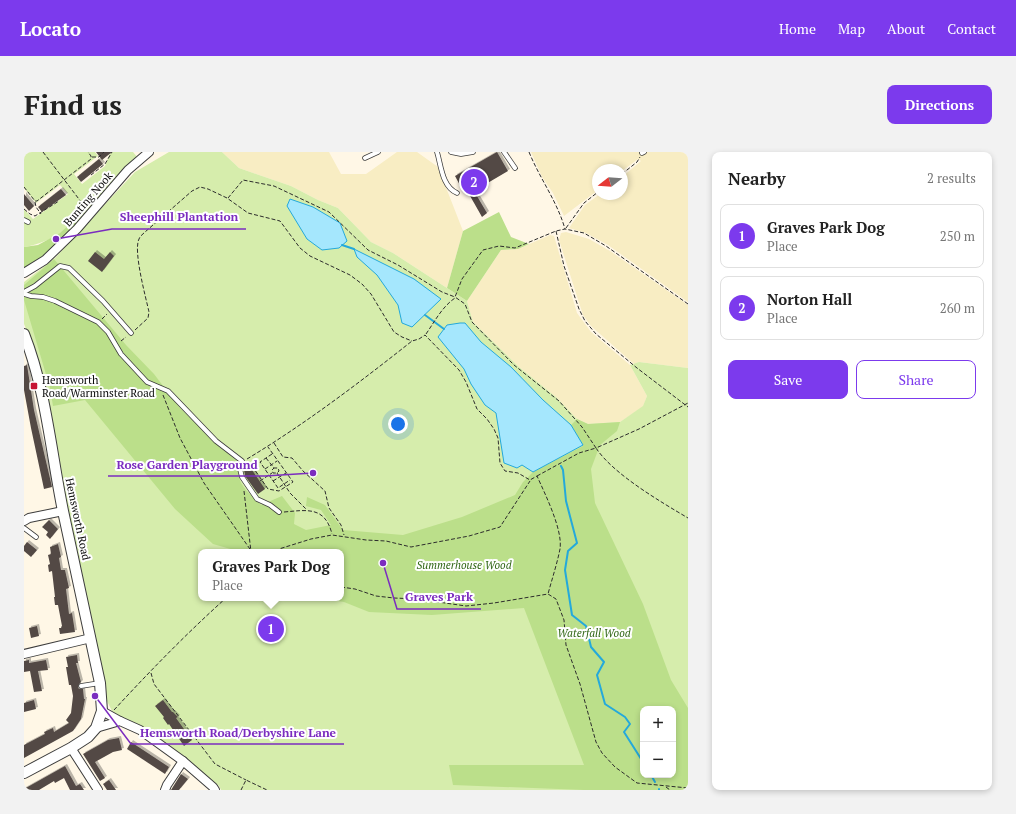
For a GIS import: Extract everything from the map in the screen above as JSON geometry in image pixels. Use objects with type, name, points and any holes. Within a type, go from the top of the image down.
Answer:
[{"type":"street","name":"Bunting Nook","points":[[24,273],[45,260],[91,214],[128,170],[149,152]]},
{"type":"street","name":"Hemsworth Road","points":[[24,334],[31,354],[42,400],[63,511],[106,713]]},
{"type":"street","points":[[24,521],[29,518],[63,511]]},
{"type":"street","points":[[24,654],[91,638]]},
{"type":"street","points":[[24,773],[71,748],[88,737],[106,713],[141,729],[183,761],[213,786],[215,790]]},
{"type":"street","points":[[96,728],[120,720]]},
{"type":"street","points":[[71,748],[95,789]]},
{"type":"street","points":[[165,790],[166,785],[183,761]]},
{"type":"lane","points":[[364,158],[378,152]]},
{"type":"lane","points":[[438,152],[442,174],[452,191],[457,192]]},
{"type":"lane","points":[[451,152],[461,154],[473,152]]},
{"type":"lane","points":[[504,152],[515,168]]},
{"type":"lane","points":[[24,293],[60,266],[68,268],[131,333]]},
{"type":"lane","points":[[24,293],[55,301],[98,322],[108,332],[120,354],[147,382],[168,391],[216,441],[242,463],[240,469],[242,477],[257,498],[279,512]]},
{"type":"lane","points":[[24,528],[36,537]]},
{"type":"lane","points":[[81,686],[100,683]]},
{"type":"path","points":[[43,152],[91,214]]},
{"type":"path","points":[[88,152],[92,157]]},
{"type":"path","points":[[35,201],[92,157],[98,157],[104,152]]},
{"type":"path","points":[[91,175],[105,164],[112,152]]},
{"type":"path","points":[[529,152],[541,178],[560,212],[565,229]]},
{"type":"path","points":[[628,169],[637,162],[643,152]]},
{"type":"path","points":[[227,198],[243,180],[274,186],[329,212],[368,250],[398,265],[442,292],[456,297],[465,304],[472,322],[514,365],[559,401],[582,427],[603,458],[637,485],[688,518]]},
{"type":"path","points":[[24,187],[35,201],[36,207],[41,214]]},
{"type":"path","points":[[149,312],[137,249],[138,239],[192,191],[200,187],[227,198],[248,213],[280,221],[300,248],[310,256],[350,275],[362,284],[371,294],[394,332],[412,341]]},
{"type":"path","points":[[565,229],[584,203],[592,197]]},
{"type":"path","points":[[24,209],[33,216],[41,214],[59,201]]},
{"type":"path","points":[[242,463],[326,407],[412,341],[425,335],[448,302],[456,297],[462,279],[483,250],[499,246],[515,248],[556,231],[565,229],[584,234],[606,246],[688,304]]},
{"type":"path","points":[[556,231],[564,266],[579,309],[585,321],[596,334],[688,407]]},
{"type":"path","points":[[98,322],[111,311]]},
{"type":"path","points":[[425,335],[459,370],[466,382],[476,409],[487,419],[494,429],[498,438],[500,463],[505,471],[518,473],[530,480]]},
{"type":"path","points":[[159,387],[180,438],[204,483],[250,549]]},
{"type":"path","points":[[279,549],[311,539],[332,535],[366,540],[386,541],[412,547],[469,536],[500,527],[530,480],[536,476],[579,453],[596,448],[639,430],[688,403]]},
{"type":"path","points":[[274,443],[283,457],[292,458],[303,471],[325,491],[329,508],[341,525],[344,536]]},
{"type":"path","points":[[242,463],[250,463],[268,489],[279,491],[286,487],[293,482],[268,446]]},
{"type":"path","points":[[272,453],[260,462],[264,469],[278,488],[291,479]]},
{"type":"path","points":[[266,458],[274,468],[278,469],[282,467]]},
{"type":"path","points":[[264,469],[272,465],[277,460]]},
{"type":"path","points":[[273,473],[272,470],[274,468]]},
{"type":"path","points":[[277,474],[278,469]]},
{"type":"path","points":[[260,481],[273,473],[277,474],[294,498],[307,510]]},
{"type":"path","points":[[273,481],[286,473]]},
{"type":"path","points":[[536,476],[556,522],[560,548],[548,594]]},
{"type":"path","points":[[242,477],[252,549]]},
{"type":"path","points":[[279,512],[307,510],[318,512],[330,527],[332,535]]},
{"type":"path","points":[[344,587],[382,597],[423,600],[466,606],[548,594],[556,599],[564,620],[566,646],[580,684],[596,742],[602,753],[615,767],[638,783],[688,788]]},
{"type":"path","points":[[106,713],[151,671],[200,621],[223,601]]},
{"type":"path","points":[[151,671],[154,684],[215,764],[267,790]]},
{"type":"path","points":[[241,790],[246,780]]},
{"type":"path","points":[[666,787],[670,790]]},
{"type":"shaded area","points":[[222,152],[329,152],[341,174],[366,174],[397,152],[417,152],[438,167],[463,231],[447,288],[393,253],[371,242],[338,208],[318,200],[291,186],[239,168]]},
{"type":"shaded area","points":[[531,152],[688,152],[688,302],[608,245],[586,233],[569,228],[585,205],[592,200],[628,200],[628,172],[641,161],[638,159],[628,166],[628,164],[592,164],[592,195],[564,216],[553,193],[542,177]]},
{"type":"shaded area","points":[[566,232],[589,239],[610,251],[688,305],[688,368],[639,362],[634,364],[591,326],[583,315],[559,240],[561,233]]},
{"type":"shaded area","points":[[550,235],[554,236],[577,313],[591,332],[630,365],[647,396],[643,407],[620,422],[588,424],[577,419],[556,397],[518,366],[473,322],[467,301],[501,250],[518,249]]},
{"type":"green space","points":[[24,152],[95,152],[98,156],[74,174],[82,184],[105,166],[110,153],[109,152],[133,152],[138,158],[83,218],[75,209],[70,225],[61,233],[42,242],[24,247],[24,209],[33,219],[68,194],[60,185],[36,203],[24,188]]},
{"type":"green space","points":[[169,152],[222,152],[239,168],[291,186],[318,200],[338,208],[371,242],[393,253],[467,301],[473,322],[519,367],[556,397],[577,419],[588,424],[620,422],[643,406],[647,396],[630,365],[639,362],[688,368],[688,790],[221,790],[219,786],[192,764],[112,711],[107,701],[35,350],[24,324],[24,282],[55,258],[135,172]]},
{"type":"green space","points":[[75,209],[83,218],[45,258],[24,271],[24,247],[38,245],[60,233],[70,224]]},
{"type":"green space","points":[[499,212],[511,237],[529,244],[518,249],[501,250],[467,301],[447,288],[463,231]]},
{"type":"green space","points":[[54,259],[126,345],[154,374],[179,407],[239,463],[239,477],[247,491],[261,505],[282,496],[295,513],[294,524],[306,530],[331,525],[321,510],[306,506],[307,497],[325,505],[343,530],[403,535],[462,517],[515,495],[523,482],[533,472],[583,446],[571,425],[577,419],[588,424],[620,422],[617,431],[600,445],[591,469],[595,503],[643,604],[671,680],[688,708],[688,790],[584,790],[453,785],[449,765],[584,765],[524,608],[432,615],[369,612],[338,601],[344,601],[344,549],[230,549],[213,544],[175,509],[85,400],[53,406],[50,388],[24,300],[24,285]]},
{"type":"water","points":[[290,199],[313,207],[340,223],[347,241],[339,248],[322,250],[307,239],[287,206]]},
{"type":"water","points":[[354,249],[414,279],[441,299],[412,327],[402,323],[398,305],[377,275],[357,257]]},
{"type":"water","points":[[465,323],[481,342],[511,367],[543,400],[571,425],[583,445],[533,472],[522,465],[517,468],[504,463],[496,413],[485,405],[471,384],[464,369],[438,337],[447,325]]},
{"type":"building","points":[[96,152],[112,152],[102,160]]},
{"type":"building","points":[[497,152],[508,171],[474,191],[487,213],[482,217],[465,187],[462,189],[455,176]]},
{"type":"building","points":[[99,159],[103,164],[81,182],[77,177]]},
{"type":"building","points":[[61,189],[66,195],[42,212],[38,207]]},
{"type":"building","points":[[24,194],[34,206],[29,211],[24,205]]},
{"type":"building","points":[[95,252],[104,259],[110,252],[114,256],[102,272],[88,261]]},
{"type":"building","points":[[27,365],[34,410],[52,487],[44,489],[24,390],[24,366]]},
{"type":"building","points":[[248,464],[265,489],[258,494],[245,476],[244,470]]},
{"type":"building","points":[[49,520],[58,529],[50,539],[46,535],[48,532],[42,527]]},
{"type":"building","points":[[27,542],[37,550],[31,557],[24,551],[24,546]]},
{"type":"building","points":[[58,544],[61,557],[59,558],[61,570],[65,570],[69,588],[66,589],[69,614],[72,613],[75,632],[60,634],[59,628],[62,626],[58,605],[55,605],[52,571],[49,572],[48,565],[50,564],[48,555],[51,554],[50,547]]},
{"type":"building","points":[[37,626],[39,636],[31,638],[29,628]]},
{"type":"building","points":[[77,655],[78,663],[76,663],[81,682],[78,687],[79,689],[83,689],[85,699],[81,719],[73,731],[24,758],[24,745],[45,734],[44,732],[53,728],[54,732],[69,723],[66,720],[71,713],[73,696],[71,685],[69,685],[66,657]]},
{"type":"building","points":[[29,660],[29,663],[46,660],[48,670],[38,671],[42,691],[34,692],[30,671],[24,672],[24,661]]},
{"type":"building","points":[[34,700],[36,709],[24,712],[24,703]]},
{"type":"building","points":[[163,700],[178,717],[176,718],[192,740],[184,746],[155,706]]},
{"type":"building","points":[[119,738],[122,750],[113,752],[95,762],[105,778],[100,781],[83,754],[108,740]]},
{"type":"building","points":[[131,742],[169,767],[165,774],[127,749]]},
{"type":"building","points":[[65,766],[76,786],[80,784],[84,790],[70,790],[64,778],[55,783],[54,781],[39,790],[24,790],[24,789]]},
{"type":"building","points":[[181,774],[188,779],[179,790],[171,790]]},
{"type":"building","points":[[109,780],[116,790],[107,790],[103,784]]},
{"type":"waterway","points":[[342,245],[354,249]]},
{"type":"waterway","points":[[425,315],[444,329]]},
{"type":"waterway","points":[[561,466],[563,470],[566,501],[577,543],[568,551],[565,570],[572,615],[586,626],[591,647],[604,662],[597,675],[605,704],[625,717],[630,724],[624,732],[640,757]]},
{"type":"waterway","points":[[653,778],[655,782]]},
{"type":"place","name":"Norton Hall","points":[[474,182]]},
{"type":"place","name":"Sheephill Plantation","points":[[56,239]]},
{"type":"place","name":"Hemsworth Road/Warminster Road","points":[[34,386]]},
{"type":"place","name":"Rose Garden Playground","points":[[313,473]]},
{"type":"place","name":"Graves Park","points":[[383,563]]},
{"type":"place","name":"Graves Park Dog","points":[[271,629]]},
{"type":"place","name":"Hemsworth Road/Derbyshire Lane","points":[[95,696]]},
{"type":"park label","name":"Summerhouse Wood","points":[[464,565]]},
{"type":"park label","name":"Waterfall Wood","points":[[594,633]]}]
